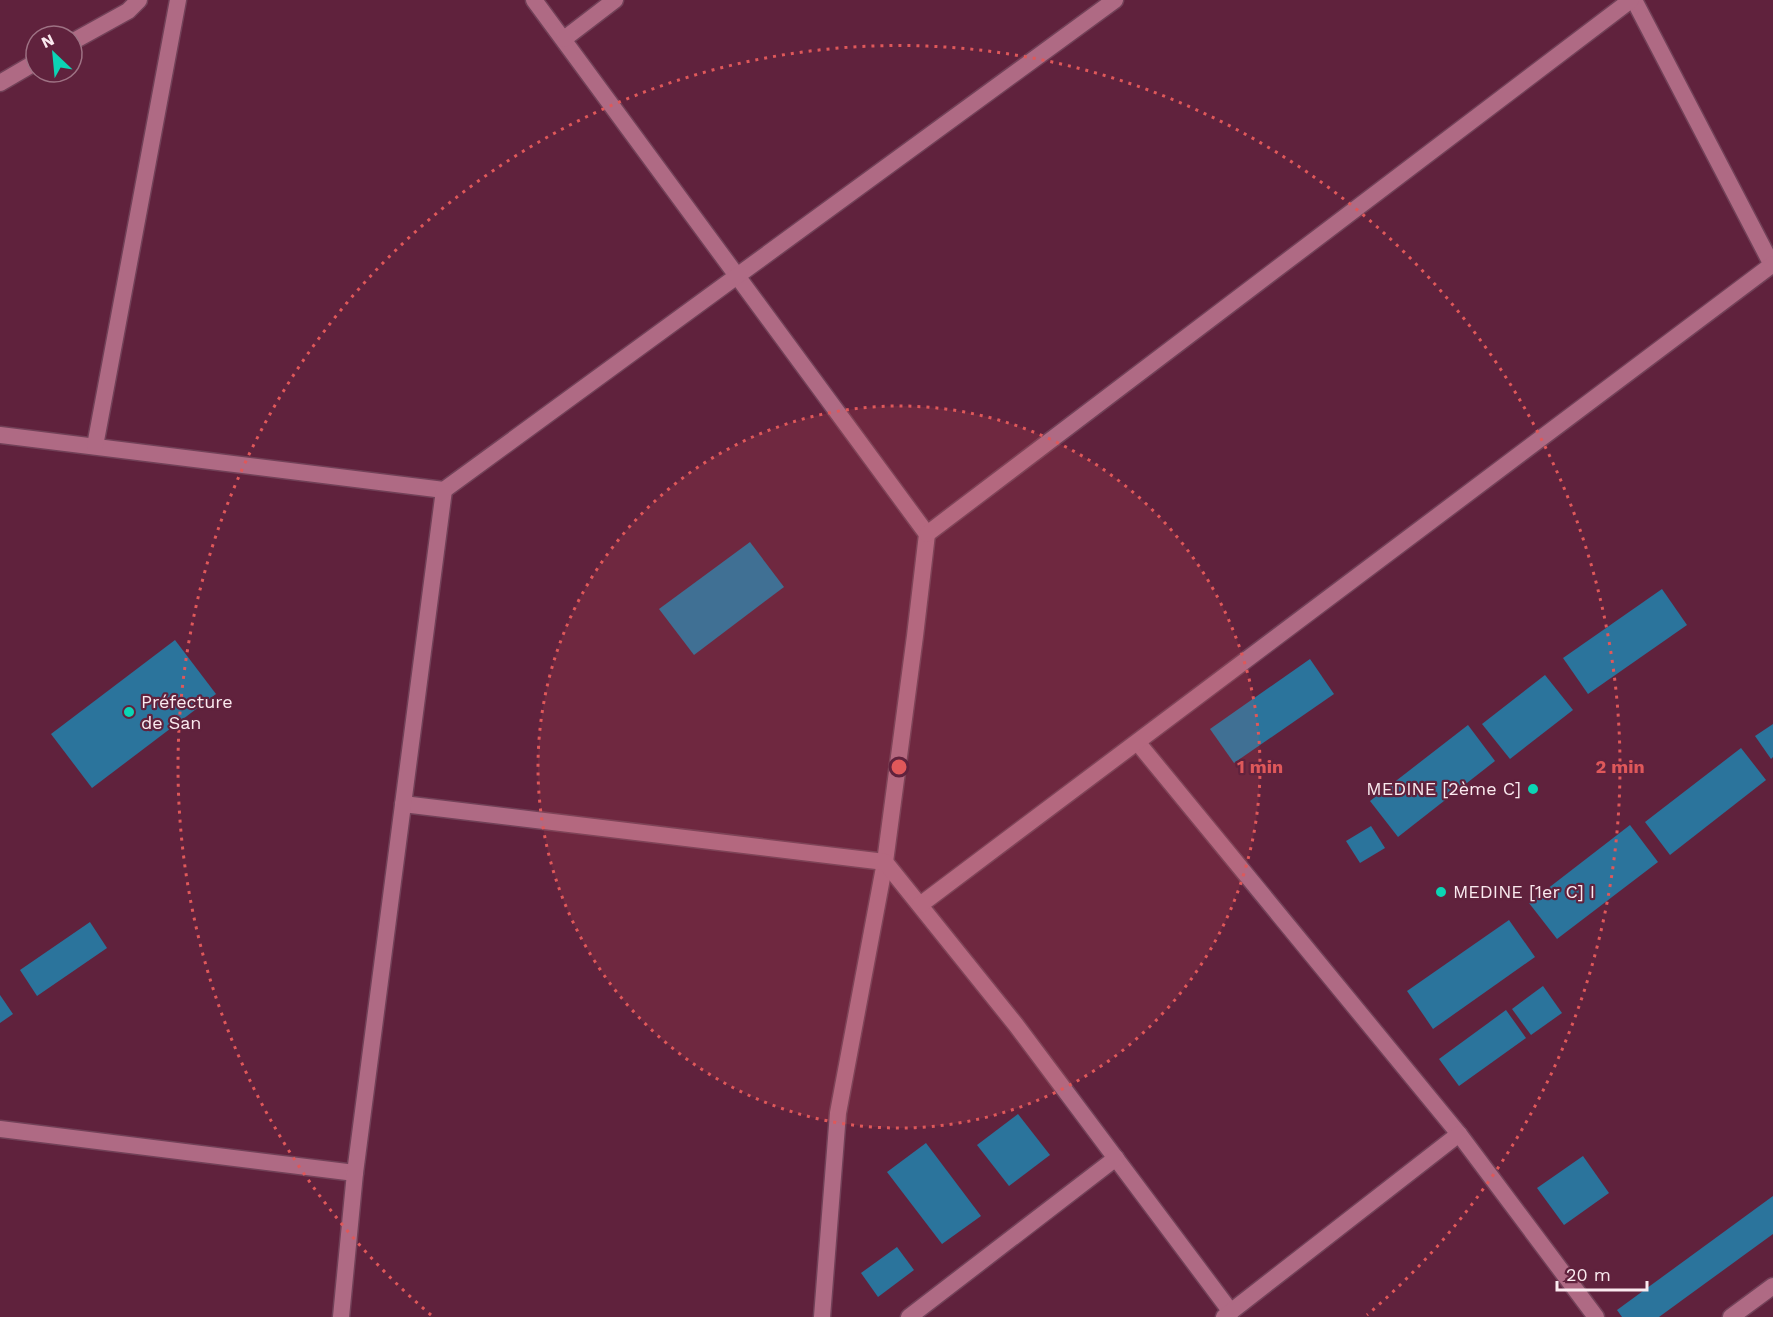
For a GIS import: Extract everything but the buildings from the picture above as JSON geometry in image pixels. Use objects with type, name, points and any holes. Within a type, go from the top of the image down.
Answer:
[{"type":"street","points":[[95,446],[178,0]]},
{"type":"street","points":[[534,0],[927,534],[885,862],[838,1113],[822,1317]]},
{"type":"street","points":[[564,39],[615,0]]},
{"type":"street","points":[[0,435],[444,490],[1115,0]]},
{"type":"street","points":[[920,905],[1772,264],[1632,0],[927,534]]},
{"type":"street","points":[[84,34],[129,4]]},
{"type":"street","points":[[0,82],[24,69]]},
{"type":"street","points":[[341,1317],[355,1173],[444,490]]},
{"type":"street","points":[[1138,743],[1459,1134],[1596,1317]]},
{"type":"street","points":[[403,804],[885,862],[1016,1025],[1116,1158],[1228,1314],[1459,1134]]},
{"type":"street","points":[[0,1129],[355,1173]]},
{"type":"street","points":[[909,1317],[1116,1158]]},
{"type":"street","points":[[1731,1317],[1773,1286]]},
{"type":"place","name":"Préfecture de San","points":[[129,712]]},
{"type":"place","name":"MEDINE [2ème C]","points":[[1533,789]]},
{"type":"place","name":"MEDINE [1er C] I","points":[[1441,892]]}]
